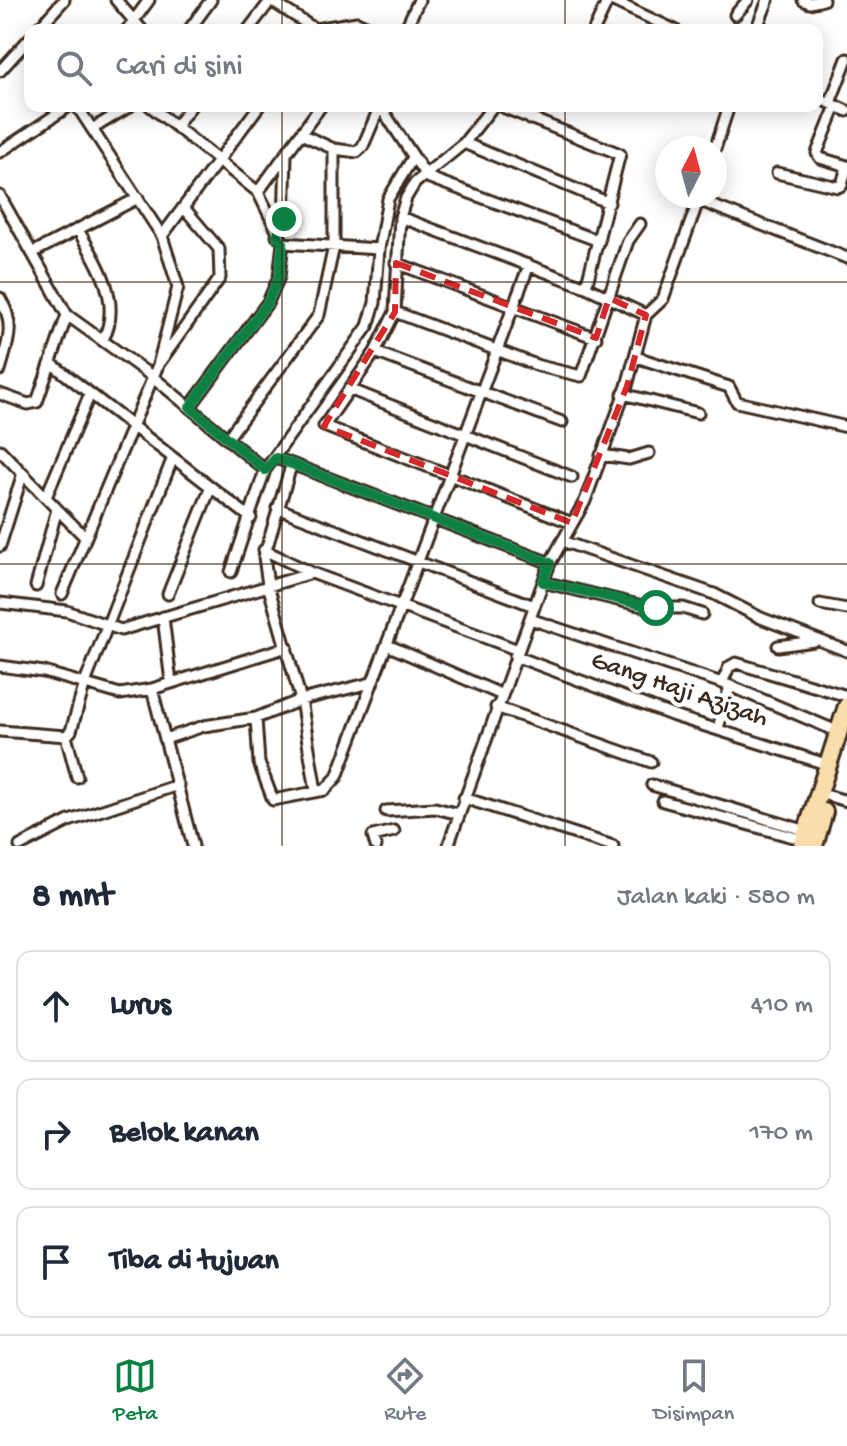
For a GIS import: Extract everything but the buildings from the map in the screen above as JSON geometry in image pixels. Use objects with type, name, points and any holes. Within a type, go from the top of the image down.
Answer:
[{"type":"highway","points":[[807,841],[829,796],[847,706]]},
{"type":"highway","points":[[807,841],[829,765],[843,735]]},
{"type":"street","points":[[42,24],[64,0]]},
{"type":"street","points":[[116,0],[137,24]]},
{"type":"street","points":[[131,24],[149,0]]},
{"type":"street","points":[[193,24],[211,0]]},
{"type":"street","points":[[252,24],[270,0],[305,24]]},
{"type":"street","points":[[408,24],[419,0]]},
{"type":"street","points":[[597,24],[609,0],[662,24]]},
{"type":"street","points":[[735,15],[748,0]]},
{"type":"street","points":[[758,24],[768,0]]},
{"type":"street","points":[[803,0],[810,3],[823,0]]},
{"type":"street","points":[[0,71],[24,45]]},
{"type":"street","points":[[777,173],[838,187],[847,166],[820,158],[817,153],[847,59]]},
{"type":"street","points":[[823,100],[847,111]]},
{"type":"street","points":[[0,152],[60,112]]},
{"type":"street","points":[[62,594],[130,424],[158,365],[178,287],[162,236],[81,112]]},
{"type":"street","points":[[92,129],[120,112]]},
{"type":"street","points":[[158,112],[258,192],[280,240]]},
{"type":"street","points":[[176,126],[186,112]]},
{"type":"street","points":[[162,236],[255,112]]},
{"type":"street","points":[[258,192],[317,112]]},
{"type":"street","points":[[334,170],[363,146],[377,112]]},
{"type":"street","points":[[384,112],[423,174],[599,241]]},
{"type":"street","points":[[488,112],[464,143],[423,174],[406,198],[400,217],[395,312],[375,352],[324,423],[326,428],[572,523]]},
{"type":"street","points":[[514,112],[620,154],[586,287]]},
{"type":"street","points":[[530,119],[533,112]]},
{"type":"street","points":[[719,136],[727,112]]},
{"type":"street","points":[[301,134],[350,154]]},
{"type":"street","points":[[464,143],[609,203]]},
{"type":"street","points":[[227,439],[319,315],[334,246],[334,149]]},
{"type":"street","points":[[190,407],[268,302],[279,277],[286,153]]},
{"type":"street","points":[[316,791],[301,700],[268,585],[264,550],[277,508],[283,462],[368,326],[375,303],[379,249],[388,199],[413,161]]},
{"type":"street","points":[[0,196],[3,210],[67,315],[153,377],[265,470]]},
{"type":"street","points":[[32,253],[138,198]]},
{"type":"street","points":[[448,846],[500,694],[550,563],[585,498],[636,357],[646,315],[659,307],[663,299],[696,208]]},
{"type":"street","points":[[724,208],[847,258]]},
{"type":"street","points":[[158,365],[220,278],[219,249],[185,209]]},
{"type":"street","points":[[400,217],[586,287],[646,315]]},
{"type":"street","points":[[395,312],[576,378],[584,373],[628,241],[640,224]]},
{"type":"street","points":[[78,230],[107,288],[109,324],[103,340]]},
{"type":"street","points":[[280,240],[379,249]]},
{"type":"street","points":[[396,263],[596,338]]},
{"type":"street","points":[[256,718],[259,763],[270,797],[276,800],[332,786],[529,265]]},
{"type":"street","points":[[0,298],[12,324],[0,370]]},
{"type":"street","points":[[0,394],[34,404],[40,397],[67,315]]},
{"type":"street","points":[[0,331],[12,324]]},
{"type":"street","points":[[375,352],[562,422]]},
{"type":"street","points":[[636,357],[729,387],[737,402],[847,427]]},
{"type":"street","points":[[52,364],[172,460],[251,518]]},
{"type":"street","points":[[349,389],[572,477]]},
{"type":"street","points":[[46,497],[90,394]]},
{"type":"street","points":[[623,394],[698,413]]},
{"type":"street","points":[[0,450],[84,536]]},
{"type":"street","points":[[601,455],[629,459],[649,453]]},
{"type":"street","points":[[77,777],[66,736],[75,723],[85,683],[172,460]]},
{"type":"street","points":[[231,572],[265,470],[283,462],[550,563]]},
{"type":"street","points":[[0,546],[23,473]]},
{"type":"street","points":[[168,594],[210,489]]},
{"type":"street","points":[[277,508],[534,606]]},
{"type":"street","points":[[36,586],[57,509]]},
{"type":"street","points":[[562,541],[714,594],[847,651]]},
{"type":"street","name":"Gang Haji Azizah","points":[[264,550],[312,573],[400,605],[674,716],[829,765]]},
{"type":"street","points":[[0,603],[67,611],[121,630],[312,573]]},
{"type":"street","points":[[543,582],[651,608],[680,607],[702,614]]},
{"type":"street","points":[[820,604],[847,609]]},
{"type":"street","points":[[163,617],[171,682]]},
{"type":"street","points":[[530,619],[726,684],[843,735]]},
{"type":"street","points":[[778,646],[818,641]]},
{"type":"street","points":[[387,645],[500,694]]},
{"type":"street","points":[[0,666],[44,672],[120,694],[152,689],[287,647]]},
{"type":"street","points":[[718,728],[729,667],[736,663],[847,696]]},
{"type":"street","points":[[165,739],[204,726],[256,718],[301,700],[371,683]]},
{"type":"street","points":[[152,689],[193,846]]},
{"type":"street","points":[[496,707],[651,762]]},
{"type":"street","points":[[0,731],[66,736]]},
{"type":"street","points":[[20,846],[69,821],[178,785]]},
{"type":"street","points":[[652,785],[807,841]]},
{"type":"street","points":[[829,796],[847,801]]},
{"type":"street","points":[[464,798],[613,846]]},
{"type":"street","points":[[663,801],[807,841]]},
{"type":"street","points":[[386,811],[435,808],[459,814]]},
{"type":"street","points":[[376,846],[373,836],[394,831]]},
{"type":"highlighted area","points":[[396,263],[596,338],[609,298],[646,315],[627,386],[572,523],[324,426],[395,312]]},
{"type":"route","points":[[284,219],[277,236],[283,243],[279,277],[268,302],[190,407],[265,470],[276,458],[550,563],[543,582],[656,608]]}]
